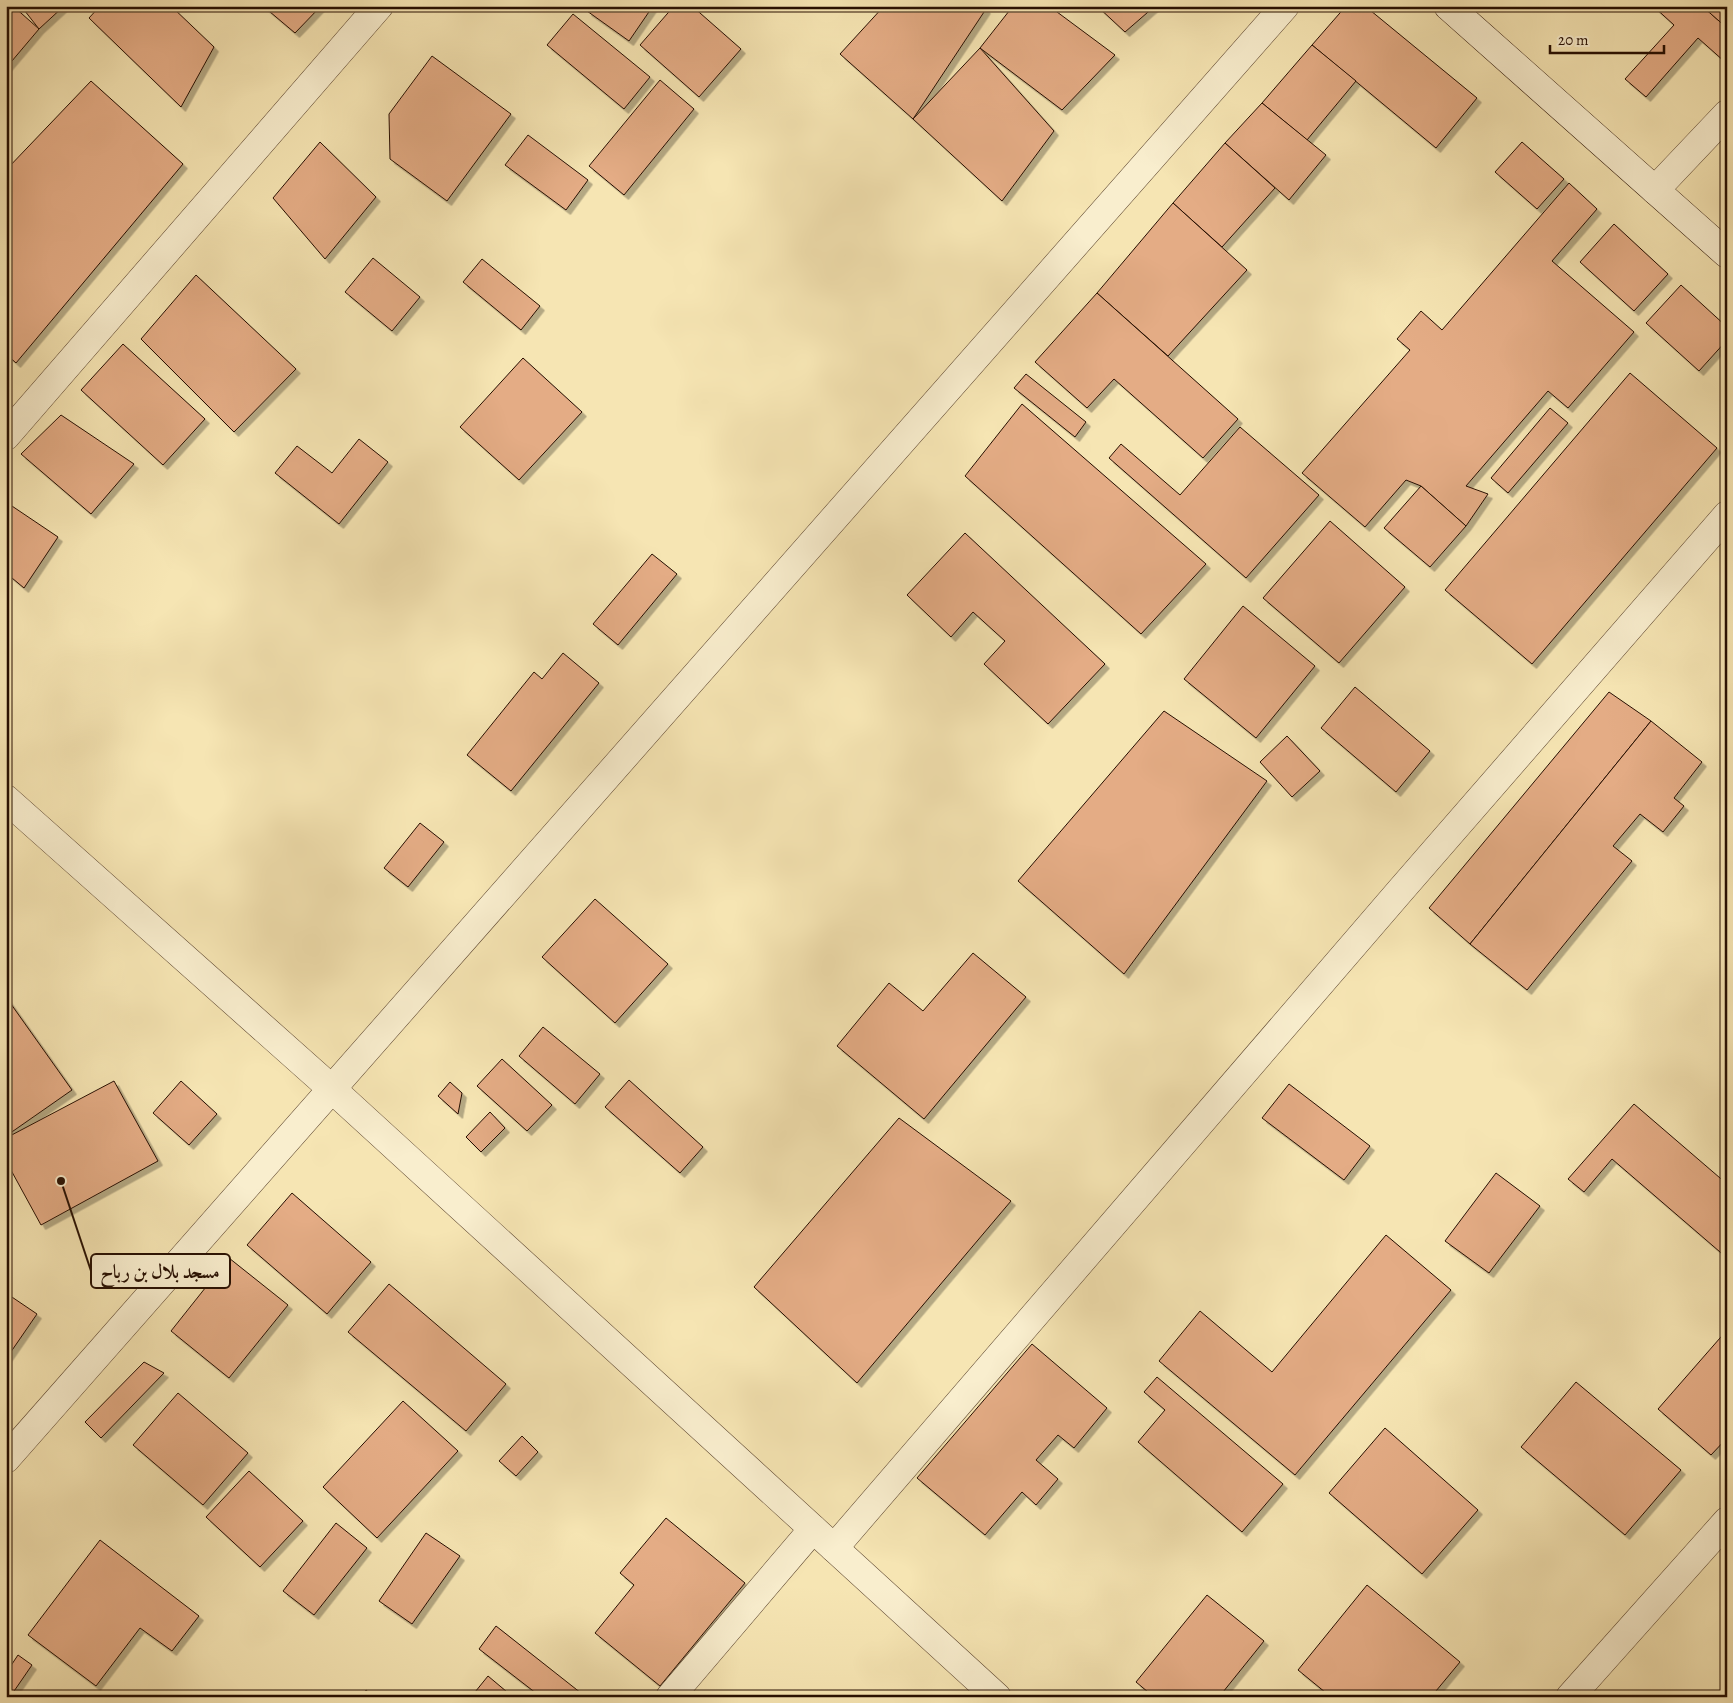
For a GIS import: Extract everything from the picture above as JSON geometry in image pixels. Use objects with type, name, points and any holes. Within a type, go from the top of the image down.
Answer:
[{"type":"street","points":[[6,436],[379,6]]},
{"type":"street","points":[[6,1459],[333,1090],[1285,6]]},
{"type":"street","points":[[1448,6],[1727,254]]},
{"type":"street","points":[[1655,190],[1727,114]]},
{"type":"street","points":[[834,1548],[1381,913],[1727,516]]},
{"type":"street","points":[[6,799],[333,1090],[998,1697]]},
{"type":"street","points":[[1570,1697],[1727,1521]]},
{"type":"street","points":[[670,1697],[813,1529]]},
{"type":"building","points":[[6,6],[13,6],[39,29],[6,68]]},
{"type":"building","points":[[21,6],[64,6],[39,29]]},
{"type":"building","points":[[100,6],[171,6],[214,47],[181,107],[89,18]]},
{"type":"building","points":[[263,6],[321,6],[295,33]]},
{"type":"building","points":[[590,6],[653,6],[629,41],[587,11]]},
{"type":"building","points":[[674,6],[692,6],[741,49],[699,97],[640,45]]},
{"type":"building","points":[[884,6],[982,6],[986,9],[913,119],[840,54]]},
{"type":"building","points":[[1013,6],[1049,6],[1115,55],[1062,110],[980,48]]},
{"type":"building","points":[[1097,6],[1155,6],[1125,32]]},
{"type":"building","points":[[1346,6],[1365,6],[1477,98],[1436,148],[1312,45]]},
{"type":"building","points":[[1653,6],[1702,6],[1727,28],[1727,59],[1725,62],[1698,38],[1646,97],[1625,79],[1674,25]]},
{"type":"building","points":[[1702,6],[1727,6],[1727,28]]},
{"type":"building","points":[[573,14],[650,77],[624,109],[547,45]]},
{"type":"building","points":[[1312,45],[1356,81],[1307,140],[1262,103]]},
{"type":"building","points":[[980,48],[1054,131],[1002,201],[913,119]]},
{"type":"building","points":[[432,56],[511,114],[447,201],[390,159],[389,114]]},
{"type":"building","points":[[660,80],[694,109],[624,195],[589,166]]},
{"type":"building","points":[[91,81],[183,164],[16,363],[6,354],[6,170]]},
{"type":"building","points":[[1262,103],[1326,155],[1289,200],[1225,143]]},
{"type":"building","points":[[528,135],[588,180],[566,210],[505,165]]},
{"type":"building","points":[[320,142],[376,197],[325,259],[273,198]]},
{"type":"building","points":[[1522,142],[1564,179],[1537,209],[1495,172]]},
{"type":"building","points":[[1225,143],[1275,188],[1222,247],[1173,203]]},
{"type":"building","points":[[1569,183],[1597,209],[1552,261],[1634,332],[1568,408],[1548,391],[1466,486],[1488,494],[1466,526],[1421,486],[1406,480],[1365,527],[1302,473],[1410,350],[1397,339],[1421,311],[1442,330]]},
{"type":"building","points":[[1173,203],[1247,270],[1168,356],[1097,293]]},
{"type":"building","points":[[1614,224],[1668,274],[1634,311],[1580,262]]},
{"type":"building","points":[[373,258],[420,297],[392,331],[345,292]]},
{"type":"building","points":[[482,259],[540,306],[521,330],[463,282]]},
{"type":"building","points":[[196,275],[296,369],[234,432],[141,339]]},
{"type":"building","points":[[1681,285],[1727,327],[1727,340],[1699,371],[1646,323]]},
{"type":"building","points":[[1097,293],[1238,419],[1203,458],[1114,379],[1087,408],[1035,362]]},
{"type":"building","points":[[123,344],[205,419],[163,465],[81,390]]},
{"type":"building","points":[[523,358],[582,412],[519,480],[460,427]]},
{"type":"building","points":[[1630,373],[1717,448],[1532,664],[1445,590]]},
{"type":"building","points":[[1026,374],[1086,422],[1075,437],[1014,388]]},
{"type":"building","points":[[1022,404],[1206,564],[1141,634],[965,476]]},
{"type":"building","points":[[1550,408],[1568,423],[1508,493],[1491,478]]},
{"type":"building","points":[[61,415],[134,464],[91,514],[21,454]]},
{"type":"building","points":[[1240,427],[1319,495],[1246,578],[1109,458],[1121,444],[1180,495]]},
{"type":"building","points":[[359,439],[388,462],[339,524],[275,473],[297,446],[332,473]]},
{"type":"building","points":[[1421,486],[1466,526],[1430,567],[1384,528]]},
{"type":"building","points":[[6,502],[58,537],[24,588],[6,573]]},
{"type":"building","points":[[1330,521],[1405,587],[1339,663],[1263,598]]},
{"type":"building","points":[[965,533],[1105,664],[1048,724],[984,664],[1005,641],[973,612],[951,637],[907,595]]},
{"type":"building","points":[[652,554],[677,574],[618,645],[593,624]]},
{"type":"building","points":[[1243,606],[1315,666],[1256,738],[1184,679]]},
{"type":"building","points":[[563,653],[599,683],[511,791],[467,755],[534,672],[542,679]]},
{"type":"building","points":[[1355,687],[1430,751],[1396,792],[1321,728]]},
{"type":"building","points":[[1609,692],[1651,721],[1470,944],[1429,908]]},
{"type":"building","points":[[1164,711],[1267,781],[1124,974],[1018,881]]},
{"type":"building","points":[[1651,721],[1702,762],[1674,798],[1684,806],[1663,832],[1640,814],[1613,846],[1632,861],[1527,990],[1470,944]]},
{"type":"building","points":[[1287,736],[1320,771],[1292,797],[1260,762]]},
{"type":"building","points":[[420,823],[444,842],[408,887],[384,868]]},
{"type":"building","points":[[595,899],[668,964],[615,1023],[542,957]]},
{"type":"building","points":[[973,953],[1026,997],[924,1119],[837,1046],[889,983],[923,1011]]},
{"type":"building","points":[[6,997],[72,1090],[6,1136]]},
{"type":"building","points":[[543,1027],[600,1074],[575,1104],[519,1056]]},
{"type":"building","points":[[502,1059],[552,1105],[527,1131],[477,1086]]},
{"type":"building","points":[[629,1080],[703,1147],[680,1173],[605,1107]]},
{"type":"building","points":[[114,1081],[158,1161],[41,1225],[6,1161],[6,1138]]},
{"type":"building","points":[[181,1081],[217,1114],[189,1145],[153,1113]]},
{"type":"building","points":[[450,1082],[462,1093],[458,1114],[438,1096]]},
{"type":"building","points":[[1289,1084],[1370,1146],[1344,1180],[1262,1118]]},
{"type":"building","points":[[1634,1104],[1727,1184],[1727,1258],[1612,1159],[1584,1192],[1568,1179]]},
{"type":"building","points":[[490,1112],[505,1128],[481,1152],[466,1137]]},
{"type":"building","points":[[899,1118],[1011,1201],[857,1383],[754,1287]]},
{"type":"building","points":[[1496,1173],[1540,1206],[1489,1273],[1445,1241]]},
{"type":"building","points":[[292,1193],[371,1262],[327,1314],[247,1245]]},
{"type":"building","points":[[1386,1235],[1451,1290],[1295,1475],[1159,1361],[1200,1311],[1272,1372]]},
{"type":"building","points":[[229,1258],[288,1305],[229,1378],[171,1331]]},
{"type":"building","points":[[389,1284],[506,1384],[466,1431],[348,1332]]},
{"type":"building","points":[[6,1293],[37,1314],[6,1359]]},
{"type":"building","points":[[1727,1330],[1727,1438],[1711,1455],[1658,1409]]},
{"type":"building","points":[[1032,1344],[1107,1408],[1074,1448],[1058,1435],[1036,1460],[1058,1479],[1036,1505],[1022,1492],[985,1535],[917,1478]]},
{"type":"building","points":[[144,1362],[164,1373],[101,1438],[85,1422]]},
{"type":"building","points":[[1157,1377],[1283,1484],[1242,1532],[1138,1442],[1165,1410],[1144,1392]]},
{"type":"building","points":[[1576,1382],[1681,1470],[1625,1535],[1521,1447]]},
{"type":"building","points":[[178,1393],[248,1453],[203,1505],[133,1445]]},
{"type":"building","points":[[403,1401],[458,1451],[377,1538],[323,1487]]},
{"type":"building","points":[[1385,1428],[1478,1510],[1422,1574],[1329,1493]]},
{"type":"building","points":[[522,1436],[538,1452],[516,1476],[499,1461]]},
{"type":"building","points":[[249,1471],[303,1521],[260,1567],[206,1517]]},
{"type":"building","points":[[666,1518],[745,1583],[660,1686],[595,1633],[634,1585],[620,1573]]},
{"type":"building","points":[[336,1523],[367,1548],[314,1615],[283,1591]]},
{"type":"building","points":[[426,1533],[460,1556],[412,1624],[379,1601]]},
{"type":"building","points":[[100,1540],[199,1616],[172,1651],[140,1628],[96,1686],[28,1635]]},
{"type":"building","points":[[1367,1585],[1460,1662],[1431,1697],[1331,1697],[1298,1670]]},
{"type":"building","points":[[1207,1595],[1264,1641],[1219,1697],[1154,1697],[1136,1682]]},
{"type":"building","points":[[496,1626],[586,1697],[541,1697],[479,1649]]},
{"type":"building","points":[[18,1655],[32,1665],[10,1697],[6,1697],[6,1673]]},
{"type":"building","points":[[488,1676],[513,1697],[471,1697]]},
{"type":"building","points":[[366,1690],[374,1697],[361,1697]]},
{"type":"place","name":"مسجد بلال بن رباح","points":[[61,1181]]}]
